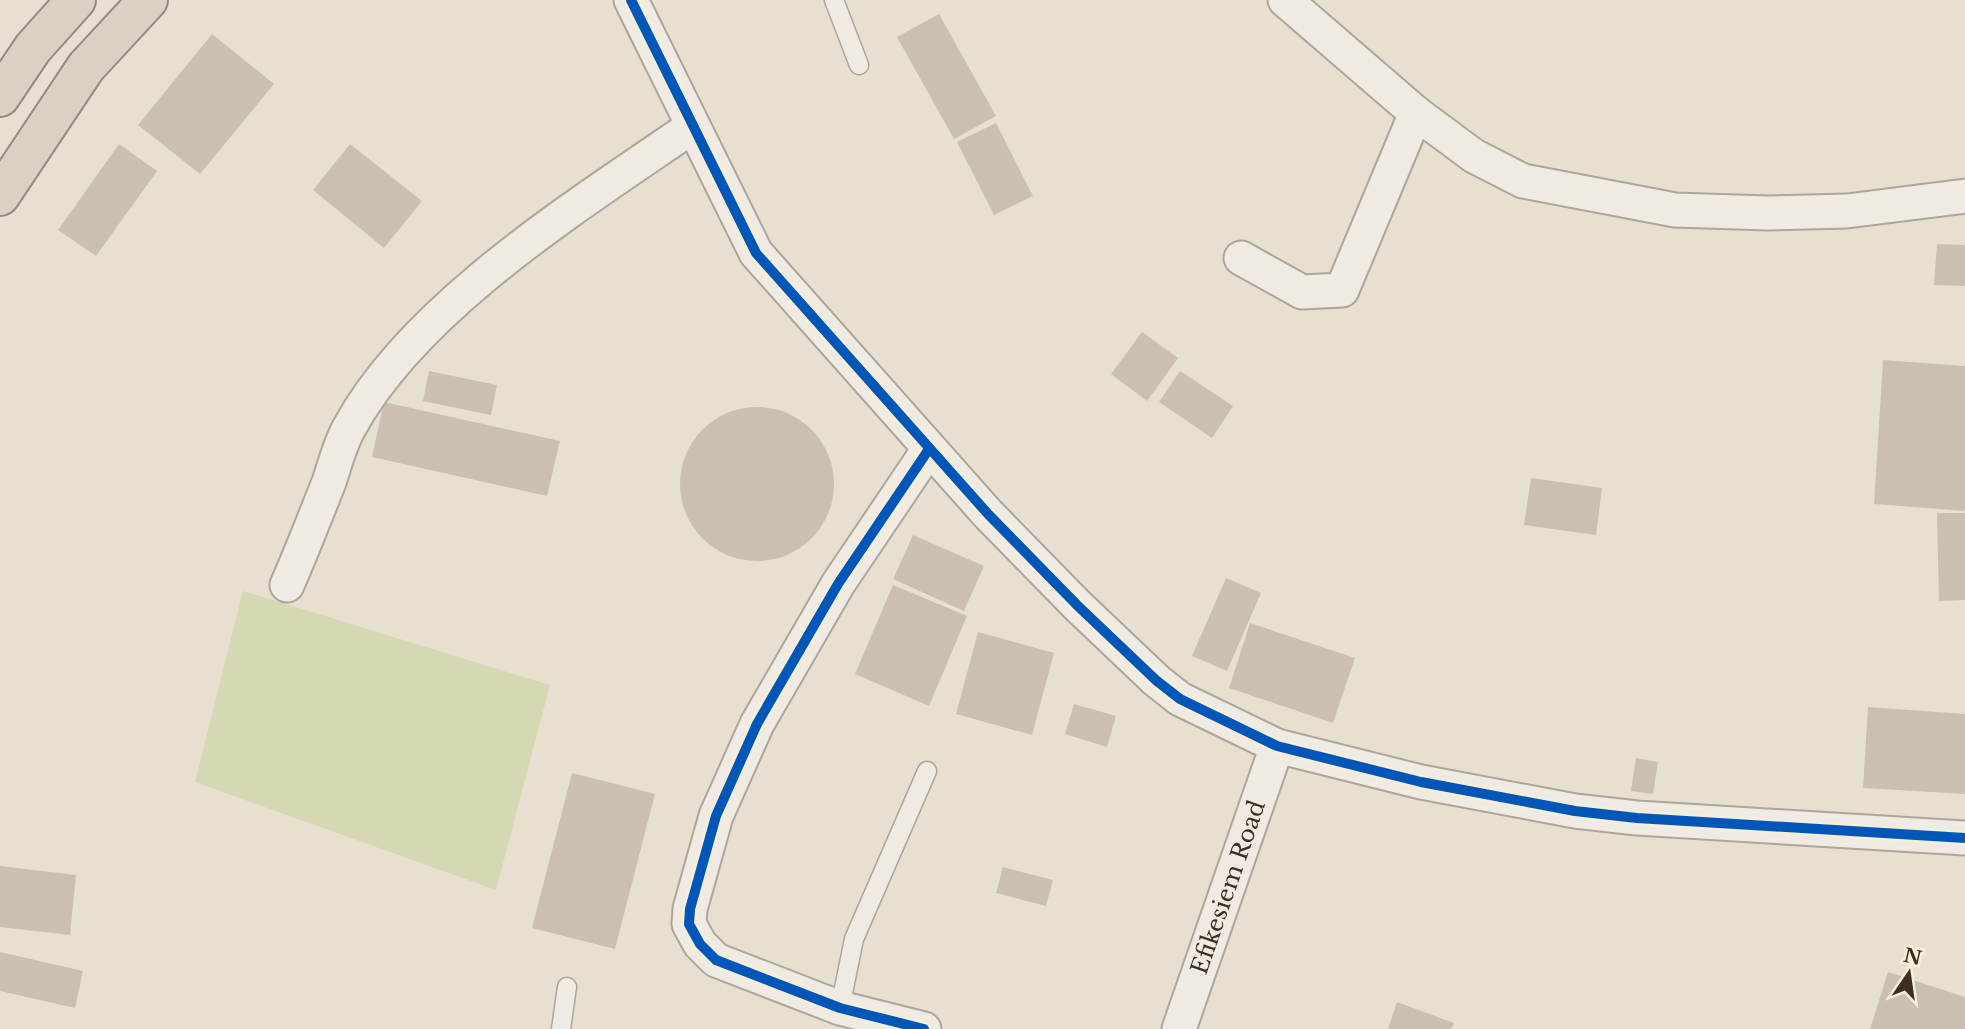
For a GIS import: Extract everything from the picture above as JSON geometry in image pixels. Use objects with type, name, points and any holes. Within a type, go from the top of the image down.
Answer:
[{"type":"highway","points":[[0,97],[33,48],[76,0]]},
{"type":"highway","points":[[0,196],[86,68],[148,0]]},
{"type":"street","points":[[631,0],[756,253],[929,449],[1068,596],[1157,681],[1180,698],[1278,746],[1421,782],[1575,811],[1637,818],[1965,838]]},
{"type":"street","points":[[1285,0],[1416,113],[1474,156],[1523,180],[1675,210],[1768,213],[1847,211],[1965,196]]},
{"type":"street","points":[[1241,258],[1302,292],[1342,290],[1416,113]]},
{"type":"street","points":[[287,585],[349,429],[383,375],[435,321],[496,268],[571,210],[693,127]]},
{"type":"street","points":[[924,1029],[840,1008],[716,960],[700,944],[689,924],[690,909],[716,816],[757,724],[838,584],[929,449]]},
{"type":"street","name":"Efikesiem Road","points":[[1179,1029],[1278,746]]},
{"type":"lane","points":[[834,0],[859,65]]},
{"type":"lane","points":[[840,1008],[854,939],[927,771]]},
{"type":"lane","points":[[561,1029],[567,987]]},
{"type":"green space","points":[[243,591],[550,685],[496,890],[195,782]]},
{"type":"building","points":[[939,14],[996,116],[954,139],[897,37]]},
{"type":"building","points":[[212,34],[274,84],[200,174],[138,125]]},
{"type":"building","points":[[996,123],[1033,196],[994,215],[957,142]]},
{"type":"building","points":[[119,144],[157,171],[96,256],[58,230]]},
{"type":"building","points":[[350,144],[422,201],[384,248],[313,190]]},
{"type":"building","points":[[1937,244],[1965,245],[1965,286],[1934,285]]},
{"type":"building","points":[[1142,332],[1178,358],[1147,401],[1111,374]]},
{"type":"building","points":[[1883,360],[1965,366],[1965,511],[1874,504]]},
{"type":"building","points":[[429,371],[497,385],[491,415],[423,401]]},
{"type":"building","points":[[1180,371],[1233,406],[1212,438],[1159,402]]},
{"type":"building","points":[[384,402],[560,441],[547,496],[372,457]]},
{"type":"building","points":[[757,407],[787,413],[812,429],[828,454],[834,484],[828,514],[812,539],[787,555],[757,561],[727,555],[702,539],[686,514],[680,484],[686,454],[702,429],[727,413]]},
{"type":"building","points":[[1531,478],[1602,488],[1596,535],[1524,525]]},
{"type":"building","points":[[1937,513],[1965,513],[1965,600],[1939,601]]},
{"type":"building","points":[[913,535],[984,566],[964,611],[893,579]]},
{"type":"building","points":[[1226,578],[1261,593],[1227,671],[1192,656]]},
{"type":"building","points":[[893,585],[967,616],[929,706],[855,674]]},
{"type":"building","points":[[1250,623],[1355,658],[1333,723],[1229,688]]},
{"type":"building","points":[[978,632],[1054,653],[1032,735],[956,714]]},
{"type":"building","points":[[1074,704],[1116,716],[1107,747],[1065,734]]},
{"type":"building","points":[[1868,707],[1965,714],[1965,794],[1863,788]]},
{"type":"building","points":[[1636,758],[1658,762],[1653,794],[1631,791]]},
{"type":"building","points":[[572,773],[655,794],[615,949],[532,928]]},
{"type":"building","points":[[0,866],[76,875],[70,935],[0,927]]},
{"type":"building","points":[[1003,867],[1053,880],[1046,906],[996,893]]},
{"type":"building","points":[[0,952],[83,971],[75,1008],[0,991]]},
{"type":"building","points":[[1888,972],[1965,997],[1965,1029],[1870,1029]]},
{"type":"building","points":[[1397,1002],[1454,1023],[1451,1029],[1388,1029]]},
{"type":"cycle path","points":[[631,0],[756,253],[988,514],[1077,605],[1157,681],[1180,699],[1277,746],[1421,782],[1575,811],[1637,818],[1965,838]]},
{"type":"cycle path","points":[[924,1029],[840,1008],[716,960],[700,944],[689,924],[690,909],[716,816],[757,724],[838,584],[929,449]]}]
